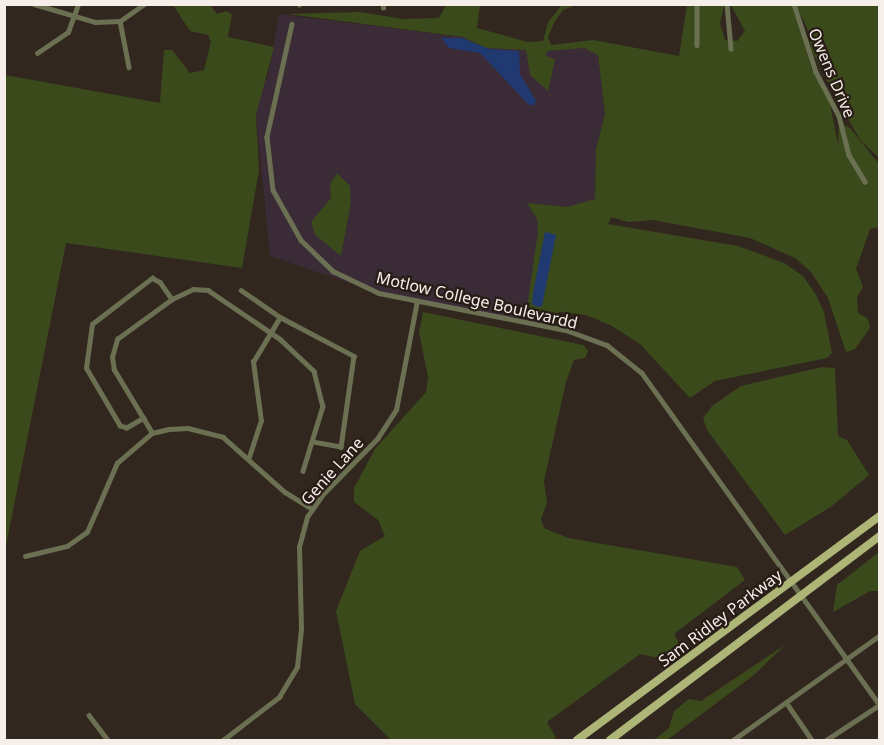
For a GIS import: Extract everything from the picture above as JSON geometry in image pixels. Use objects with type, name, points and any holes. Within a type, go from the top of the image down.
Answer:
[{"type":"main road","name":"Sam Ridley Parkway","points":[[577,741],[879,516]]},
{"type":"main road","name":"Sam Ridley Parkway","points":[[610,741],[879,536]]},
{"type":"street","points":[[34,4],[73,18],[95,22],[120,21],[144,4]]},
{"type":"street","points":[[37,53],[68,32],[78,4]]},
{"type":"street","points":[[697,4],[698,45]]},
{"type":"street","points":[[727,4],[731,49]]},
{"type":"street","name":"Owens Drive","points":[[794,4],[816,72],[839,116],[849,155],[866,182]]},
{"type":"street","points":[[120,21],[129,67]]},
{"type":"street","name":"Motlow College Boulevardd","points":[[292,24],[267,137],[273,190],[301,240],[333,271],[379,293],[566,330],[607,345],[642,373],[879,705]]},
{"type":"street","points":[[144,418],[127,428],[120,426],[86,368],[92,324],[152,278],[160,282],[172,299]]},
{"type":"street","points":[[152,433],[114,370],[112,357],[117,339],[172,299],[193,289],[208,290],[271,333],[314,371],[323,406],[303,471]]},
{"type":"street","points":[[241,290],[280,317],[354,356],[341,447],[312,442]]},
{"type":"street","name":"Genie Lane","points":[[223,741],[279,697],[297,667],[301,629],[298,548],[312,509],[377,439],[396,410],[417,301]]},
{"type":"street","points":[[249,457],[261,421],[253,362],[280,317]]},
{"type":"street","points":[[25,556],[67,546],[87,532],[117,463],[152,433],[188,428],[204,430],[223,437],[249,457],[285,492],[312,509]]},
{"type":"street","points":[[733,741],[879,635]]},
{"type":"street","points":[[786,702],[812,741]]},
{"type":"street","points":[[827,741],[879,705]]},
{"type":"street","points":[[89,715],[108,741]]},
{"type":"shaded area","points":[[279,14],[463,37],[487,48],[584,48],[598,55],[605,114],[596,149],[595,199],[547,326],[379,293],[270,256],[256,115],[261,86],[268,76]]},
{"type":"green space","points":[[173,5],[210,5],[217,14],[227,11],[232,15],[228,37],[274,47],[256,115],[259,170],[242,268],[66,243],[5,551],[5,75],[160,103],[164,50],[172,50],[190,73],[204,70],[211,42],[208,35],[190,31]]},
{"type":"green space","points":[[446,5],[480,5],[477,28],[528,42],[543,41],[548,22],[562,5],[576,5],[563,10],[555,21],[548,37],[551,45],[593,40],[679,56],[687,5],[724,5],[720,24],[725,40],[737,41],[745,31],[731,5],[792,5],[812,70],[829,98],[838,145],[839,122],[850,128],[879,164],[879,227],[870,229],[856,269],[863,287],[857,297],[858,313],[868,319],[870,328],[855,349],[846,352],[828,298],[811,272],[795,258],[750,238],[653,220],[628,222],[611,217],[608,224],[738,246],[784,263],[803,276],[816,295],[824,312],[832,353],[827,358],[715,381],[690,398],[640,344],[612,326],[586,315],[560,312],[542,318],[526,314],[538,232],[537,219],[527,203],[567,207],[595,199],[596,149],[605,114],[598,55],[584,48],[548,51],[545,55],[555,60],[548,91],[530,75],[526,50],[486,48],[463,37],[288,14],[360,12],[403,19],[439,18]]},
{"type":"green space","points":[[796,5],[879,5],[879,158],[861,141],[837,100],[811,49],[809,32]]},
{"type":"green space","points":[[337,173],[350,186],[351,202],[341,256],[315,235],[311,222],[331,198],[330,184]]},
{"type":"green space","points":[[423,312],[583,345],[588,351],[585,358],[574,360],[566,382],[544,481],[547,503],[541,519],[544,528],[568,538],[737,567],[745,580],[674,634],[678,641],[676,652],[667,660],[640,654],[547,722],[556,738],[552,740],[391,740],[355,704],[336,611],[360,551],[385,536],[378,520],[354,502],[354,488],[375,449],[426,392],[428,377],[419,332]]},
{"type":"green space","points":[[822,367],[835,368],[838,436],[847,440],[869,475],[832,506],[785,535],[707,430],[703,418],[712,406],[741,386]]},
{"type":"green space","points":[[879,552],[879,591],[870,591],[833,612],[837,585]]},
{"type":"green space","points":[[785,645],[754,675],[667,740],[654,740],[669,728],[674,711],[689,699],[701,701]]},
{"type":"water","points":[[441,38],[462,38],[489,49],[519,51],[520,74],[536,101],[534,105],[529,105],[480,53],[449,48]]},
{"type":"water","points":[[545,232],[556,235],[542,306],[537,307],[532,304],[533,293]]}]
